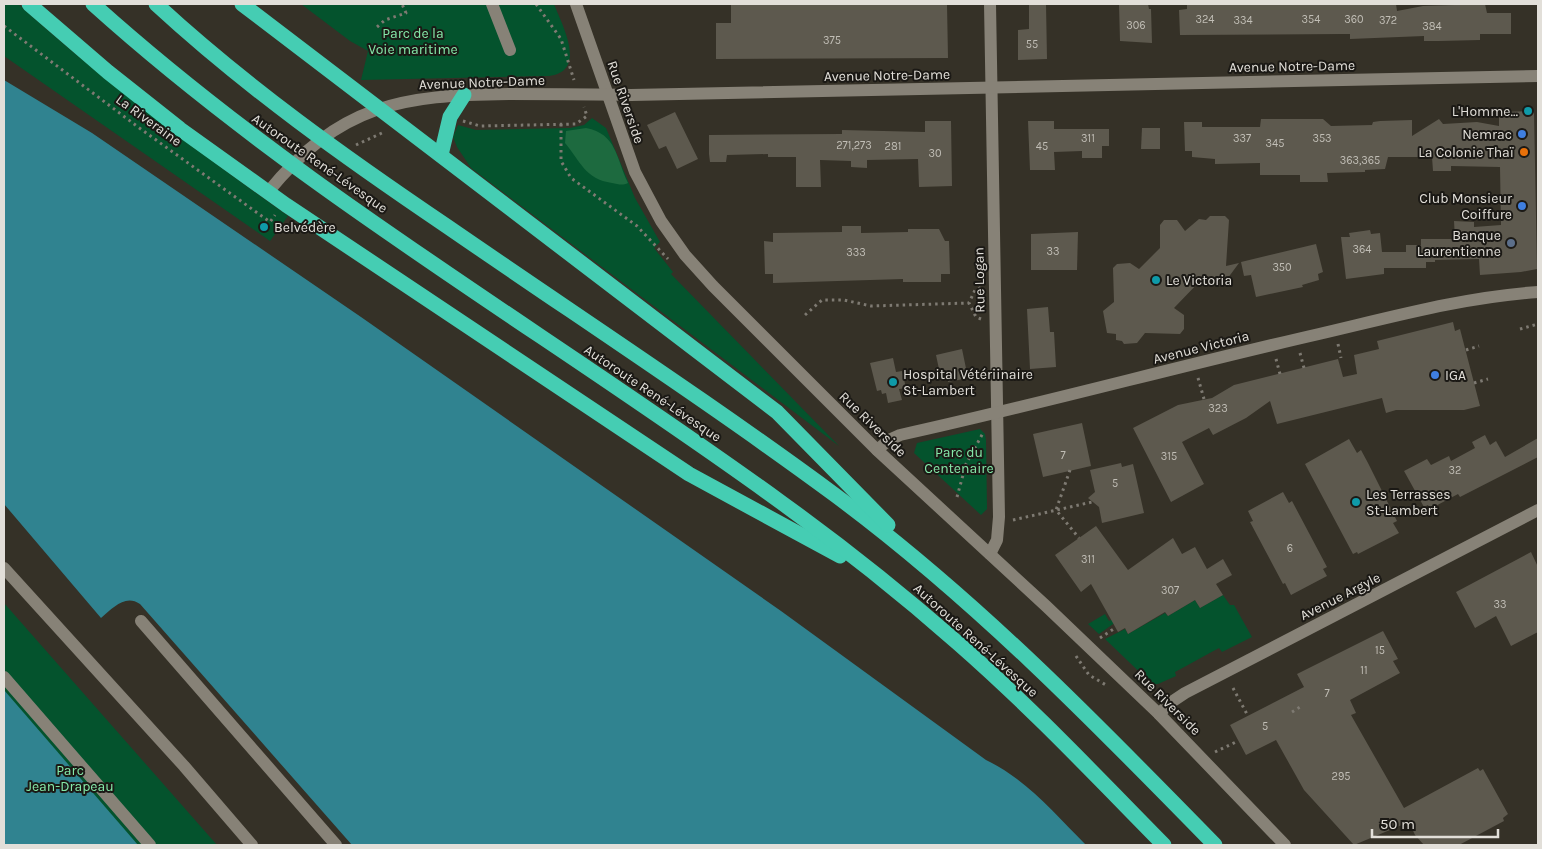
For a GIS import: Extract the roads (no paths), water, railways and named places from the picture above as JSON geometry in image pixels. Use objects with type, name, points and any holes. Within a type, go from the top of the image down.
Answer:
[{"type":"highway","points":[[29,4],[145,101],[268,192],[689,474],[883,579]]},
{"type":"highway","name":"Autoroute René-Lévesque","points":[[94,4],[184,83],[273,152],[743,475],[883,579],[962,646],[1019,700],[1164,845]]},
{"type":"highway","name":"Autoroute René-Lévesque","points":[[156,4],[220,60],[302,125],[350,160],[804,473],[871,522],[940,578],[1036,664],[1215,845]]},
{"type":"highway","points":[[242,4],[381,108],[777,412],[940,578]]},
{"type":"highway","points":[[441,155],[450,117],[464,95]]},
{"type":"street","points":[[492,4],[510,50]]},
{"type":"street","name":"Rue Riverside","points":[[576,4],[635,172],[654,210],[677,245],[713,286],[878,450],[1159,714],[1285,845]]},
{"type":"street","name":"Rue Logan","points":[[990,4],[998,536],[990,554]]},
{"type":"street","name":"Avenue Notre-Dame","points":[[268,192],[295,161],[324,136],[345,124],[381,108],[419,98],[464,95],[991,88],[1538,76]]},
{"type":"street","name":"Avenue Victoria","points":[[878,450],[889,440],[900,435],[997,413],[1246,351],[1458,302],[1538,292]]},
{"type":"street","name":"Avenue Argyle","points":[[1159,714],[1170,703],[1185,693],[1538,510]]},
{"type":"street","points":[[4,568],[184,766],[252,845]]},
{"type":"street","points":[[141,622],[336,845]]},
{"type":"street","points":[[4,677],[150,845]]},
{"type":"water","points":[[4,80],[92,133],[361,317],[781,611],[986,760],[1014,777],[1039,798],[1086,845],[352,845],[140,604],[135,601],[124,601],[101,618],[4,504]]},
{"type":"water","points":[[4,690],[138,845],[4,845]]},
{"type":"place","name":"L'Homme...","points":[[1528,111]]},
{"type":"place","name":"Nemrac","points":[[1522,134]]},
{"type":"place","name":"La Colonie Thaï","points":[[1524,152]]},
{"type":"place","name":"Club Monsieur Coiffure","points":[[1522,206]]},
{"type":"place","name":"Belvédère","points":[[264,227]]},
{"type":"place","name":"Banque Laurentienne","points":[[1511,243]]},
{"type":"place","name":"Le Victoria","points":[[1156,280]]},
{"type":"place","name":"IGA","points":[[1435,375]]},
{"type":"place","name":"Hospital Vétériinaire St-Lambert","points":[[893,382]]},
{"type":"place","name":"Les Terrasses St-Lambert","points":[[1356,502]]},
{"type":"park label","name":"Parc de la Voie maritime","points":[[413,42]]},
{"type":"park label","name":"Parc du Centenaire","points":[[959,460]]},
{"type":"park label","name":"Parc Jean-Drapeau","points":[[70,778]]}]
